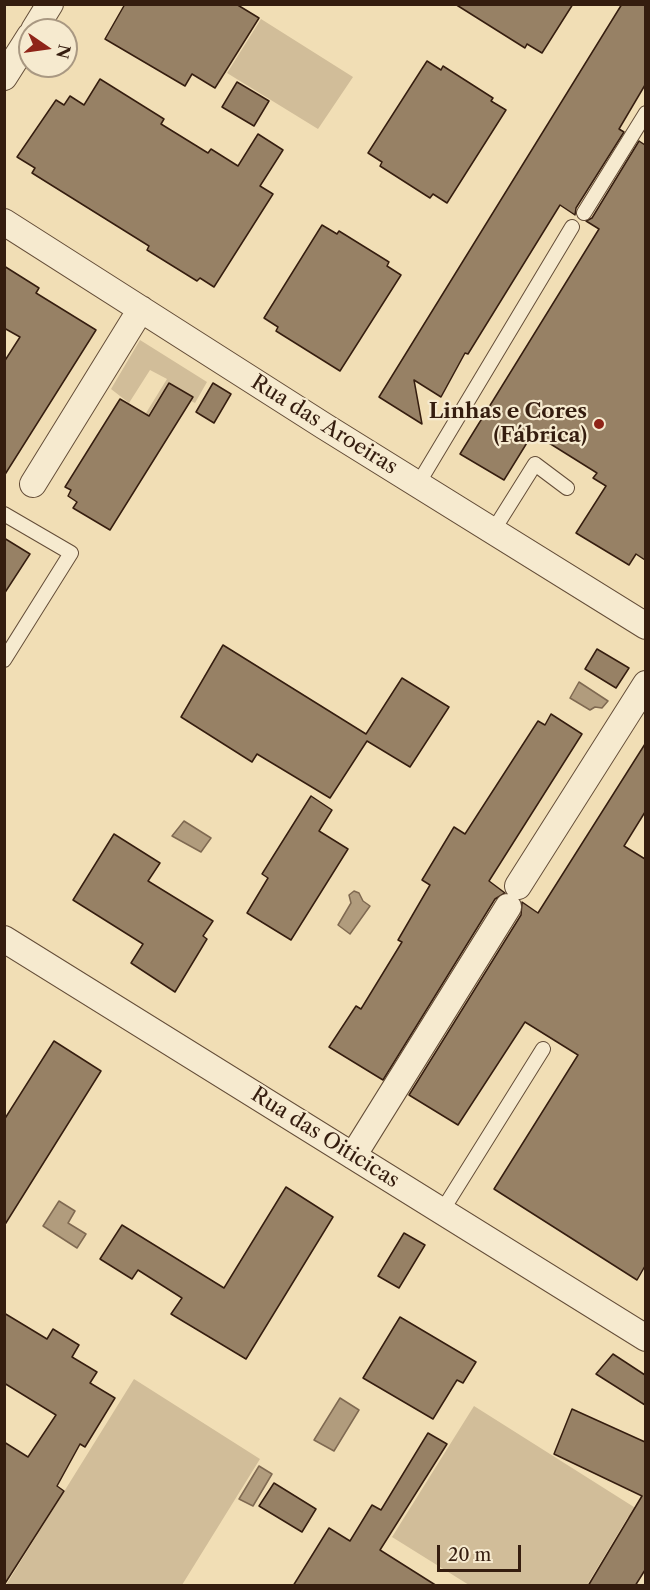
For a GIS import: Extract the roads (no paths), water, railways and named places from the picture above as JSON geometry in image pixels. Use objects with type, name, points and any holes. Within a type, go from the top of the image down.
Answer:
[{"type":"street","points":[[41,18],[50,4]]},
{"type":"street","points":[[4,77],[18,55]]},
{"type":"street","name":"Rua das Aroeiras","points":[[4,222],[645,626]]},
{"type":"street","points":[[33,484],[141,309]]},
{"type":"street","points":[[353,1156],[645,684]]},
{"type":"street","name":"Rua das Oiticicas","points":[[4,939],[645,1338]]},
{"type":"lane","points":[[584,213],[645,113]]},
{"type":"lane","points":[[418,484],[572,227]]},
{"type":"lane","points":[[492,531],[535,464],[567,488]]},
{"type":"lane","points":[[4,514],[71,553],[4,660]]},
{"type":"lane","points":[[442,1211],[543,1049]]},
{"type":"place","name":"Linhas e Cores (Fábrica)","points":[[599,424]]}]
